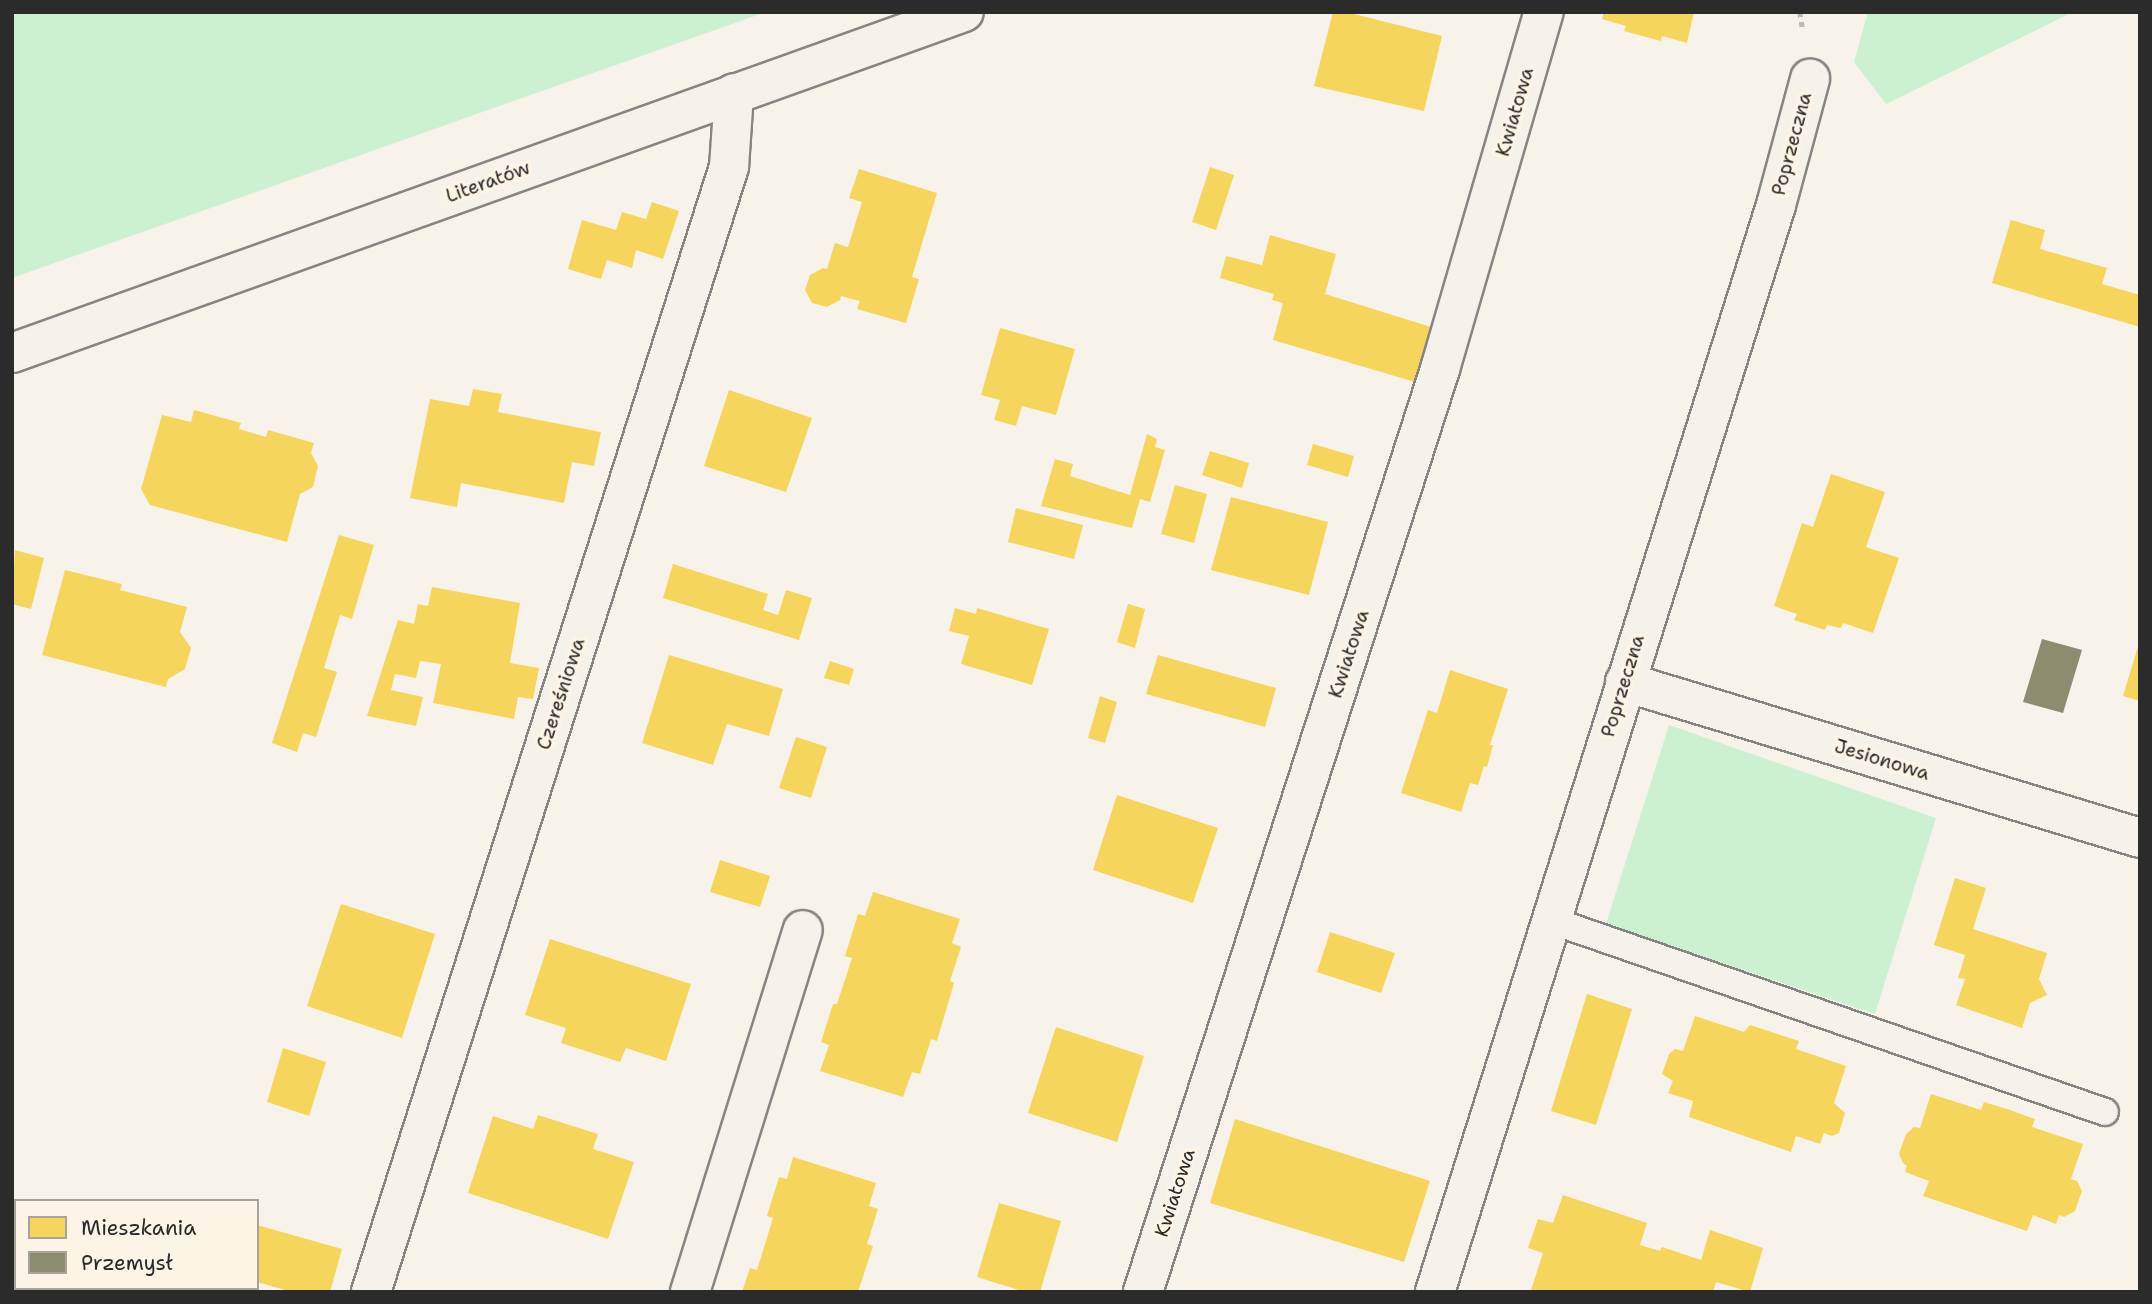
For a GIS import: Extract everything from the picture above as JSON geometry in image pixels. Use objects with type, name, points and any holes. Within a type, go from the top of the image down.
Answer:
[{"type":"street","name":"Literatów","points":[[12,353],[964,12]]},
{"type":"street","name":"Kwiatowa","points":[[1143,1292],[1440,369],[1544,12]]},
{"type":"street","name":"Poprzeczna","points":[[1435,1292],[1776,205],[1810,79]]},
{"type":"street","name":"Czereśniowa","points":[[371,1292],[729,167],[734,93]]},
{"type":"street","name":"Jesionowa","points":[[1625,682],[2140,838]]},
{"type":"street","points":[[690,1292],[803,930]]},
{"type":"lane","points":[[1550,920],[2105,1112]]},
{"type":"green space","points":[[12,12],[766,12],[12,278]]},
{"type":"green space","points":[[1868,12],[2073,12],[1886,104],[1854,62]]},
{"type":"green space","points":[[1669,725],[1936,818],[1875,1014],[1606,924]]},
{"type":"building: Mieszkania","points":[[1333,12],[1346,12],[1442,36],[1424,111],[1314,86]]},
{"type":"building: Mieszkania","points":[[1604,12],[1694,12],[1687,43],[1662,36],[1661,41],[1624,31],[1626,26],[1602,19]]},
{"type":"building: Mieszkania","points":[[1210,167],[1234,175],[1216,230],[1192,222]]},
{"type":"building: Mieszkania","points":[[859,169],[937,193],[912,277],[919,279],[906,323],[857,309],[860,301],[841,296],[840,300],[827,307],[812,303],[805,290],[810,275],[823,268],[827,269],[835,243],[848,247],[862,202],[849,198]]},
{"type":"building: Mieszkania","points":[[652,202],[679,211],[663,259],[636,250],[632,268],[607,260],[601,279],[568,269],[582,220],[616,230],[622,212],[646,219]]},
{"type":"building: Mieszkania","points":[[2011,220],[2045,230],[2040,249],[2107,268],[2102,284],[2140,295],[2140,327],[1992,283]]},
{"type":"building: Mieszkania","points":[[1270,235],[1336,254],[1325,294],[1431,327],[1415,382],[1273,340],[1283,303],[1272,300],[1274,294],[1220,278],[1226,256],[1262,265]]},
{"type":"building: Mieszkania","points":[[1000,328],[1075,349],[1056,415],[1022,406],[1016,426],[994,420],[1000,400],[981,395]]},
{"type":"building: Mieszkania","points":[[473,389],[502,394],[498,412],[601,432],[594,466],[572,462],[564,503],[461,483],[457,507],[410,498],[430,399],[469,406]]},
{"type":"building: Mieszkania","points":[[729,390],[812,418],[786,492],[704,466]]},
{"type":"building: Mieszkania","points":[[194,410],[241,423],[239,429],[266,437],[268,430],[314,443],[311,453],[318,466],[313,487],[300,494],[287,542],[150,505],[141,489],[162,415],[191,422]]},
{"type":"building: Mieszkania","points":[[1147,434],[1157,439],[1155,447],[1165,450],[1150,502],[1140,499],[1132,528],[1041,506],[1055,459],[1073,464],[1070,476],[1130,495]]},
{"type":"building: Mieszkania","points":[[1313,444],[1354,456],[1348,477],[1307,465]]},
{"type":"building: Mieszkania","points":[[1210,451],[1249,463],[1242,488],[1202,475]]},
{"type":"building: Mieszkania","points":[[1831,474],[1885,492],[1866,547],[1899,558],[1873,633],[1843,623],[1841,628],[1827,625],[1825,630],[1794,620],[1797,614],[1774,606],[1802,523],[1813,527]]},
{"type":"building: Mieszkania","points":[[1175,485],[1207,494],[1194,543],[1161,534]]},
{"type":"building: Mieszkania","points":[[1231,497],[1328,522],[1309,595],[1211,570]]},
{"type":"building: Mieszkania","points":[[1016,508],[1083,525],[1074,559],[1008,542]]},
{"type":"building: Mieszkania","points":[[339,535],[374,545],[352,619],[340,615],[324,668],[337,672],[316,737],[303,733],[297,752],[272,743]]},
{"type":"building: Mieszkania","points":[[15,550],[44,558],[31,609],[12,604]]},
{"type":"building: Mieszkania","points":[[673,564],[768,594],[763,610],[778,615],[786,590],[812,598],[799,640],[663,598]]},
{"type":"building: Mieszkania","points":[[65,570],[122,584],[120,590],[187,607],[180,632],[191,648],[185,669],[168,679],[166,687],[42,655]]},
{"type":"building: Mieszkania","points":[[432,587],[520,603],[510,663],[539,668],[533,699],[518,697],[514,719],[433,703],[441,664],[420,661],[416,678],[395,674],[391,690],[423,697],[416,726],[367,716],[398,620],[414,624],[418,604],[428,606]]},
{"type":"building: Mieszkania","points":[[1128,604],[1145,609],[1135,648],[1117,642]]},
{"type":"building: Mieszkania","points":[[955,608],[976,614],[977,608],[1049,629],[1032,685],[961,664],[969,636],[949,631]]},
{"type":"building: Mieszkania","points":[[2140,643],[2140,701],[2123,696]]},
{"type":"building: Mieszkania","points":[[669,655],[783,689],[769,736],[727,724],[713,765],[642,743]]},
{"type":"building: Mieszkania","points":[[1158,655],[1276,688],[1265,727],[1146,694]]},
{"type":"building: Mieszkania","points":[[830,661],[854,669],[849,685],[824,678]]},
{"type":"building: Mieszkania","points":[[1450,670],[1508,689],[1490,745],[1493,745],[1487,767],[1484,766],[1478,785],[1470,783],[1461,812],[1401,793],[1428,710],[1437,713]]},
{"type":"building: Mieszkania","points":[[1100,696],[1117,702],[1105,743],[1088,738]]},
{"type":"building: Mieszkania","points":[[796,737],[827,747],[811,798],[779,788]]},
{"type":"building: Mieszkania","points":[[1117,795],[1218,828],[1193,903],[1093,870]]},
{"type":"building: Mieszkania","points":[[720,860],[770,876],[760,907],[710,892]]},
{"type":"building: Mieszkania","points":[[1955,878],[1986,888],[1973,929],[2047,953],[2039,979],[2047,995],[2030,1003],[2022,1028],[1956,1005],[1965,979],[1958,978],[1965,955],[1934,945]]},
{"type":"building: Mieszkania","points":[[873,892],[960,919],[952,943],[961,947],[950,981],[954,983],[937,1041],[931,1039],[920,1074],[912,1072],[903,1097],[820,1071],[829,1045],[821,1042],[852,958],[845,956],[858,914],[865,916]]},
{"type":"building: Mieszkania","points":[[341,904],[435,934],[402,1038],[307,1006]]},
{"type":"building: Mieszkania","points":[[1330,932],[1395,953],[1381,993],[1317,972]]},
{"type":"building: Mieszkania","points":[[550,939],[691,984],[666,1061],[626,1048],[620,1062],[561,1043],[566,1028],[525,1015]]},
{"type":"building: Mieszkania","points":[[1587,994],[1632,1009],[1596,1125],[1551,1111]]},
{"type":"building: Mieszkania","points":[[1695,1016],[1744,1032],[1750,1025],[1799,1041],[1796,1049],[1846,1066],[1834,1103],[1845,1113],[1839,1133],[1832,1136],[1824,1133],[1820,1144],[1796,1136],[1791,1152],[1689,1117],[1693,1101],[1668,1093],[1673,1081],[1662,1074],[1669,1054],[1675,1049],[1683,1051]]},
{"type":"building: Mieszkania","points":[[1056,1027],[1144,1056],[1117,1142],[1028,1113]]},
{"type":"building: Mieszkania","points":[[283,1048],[326,1062],[309,1116],[267,1102]]},
{"type":"building: Mieszkania","points":[[1931,1094],[1981,1110],[1984,1102],[2010,1110],[2035,1119],[2032,1127],[2083,1144],[2071,1179],[2077,1181],[2082,1191],[2075,1211],[2064,1217],[2059,1215],[2056,1224],[2033,1215],[2027,1231],[1923,1196],[1929,1181],[1905,1172],[1907,1166],[1899,1154],[1906,1134],[1914,1127],[1920,1128]]},
{"type":"building: Mieszkania","points":[[538,1115],[598,1134],[593,1149],[634,1162],[608,1239],[468,1193],[493,1116],[533,1129]]},
{"type":"building: Mieszkania","points":[[1235,1119],[1430,1181],[1404,1262],[1210,1203]]},
{"type":"building: Mieszkania","points":[[793,1157],[876,1183],[869,1206],[878,1209],[867,1244],[873,1246],[858,1292],[742,1292],[750,1268],[757,1270],[773,1218],[767,1216],[779,1177],[787,1179]]},
{"type":"building: Mieszkania","points":[[1563,1195],[1647,1223],[1640,1245],[1660,1251],[1662,1247],[1701,1260],[1710,1230],[1763,1248],[1750,1292],[1716,1282],[1713,1292],[1531,1290],[1543,1253],[1528,1248],[1538,1219],[1553,1223]]},
{"type":"building: Mieszkania","points":[[999,1203],[1061,1221],[1040,1292],[1025,1292],[977,1277]]},
{"type":"building: Mieszkania","points":[[259,1226],[342,1249],[330,1292],[292,1292],[259,1283]]},
{"type":"building: Mieszkania","points":[[142,1290],[180,1290],[179,1292]]},
{"type":"building: Przemysł","points":[[2042,639],[2082,650],[2063,713],[2023,702]]}]
